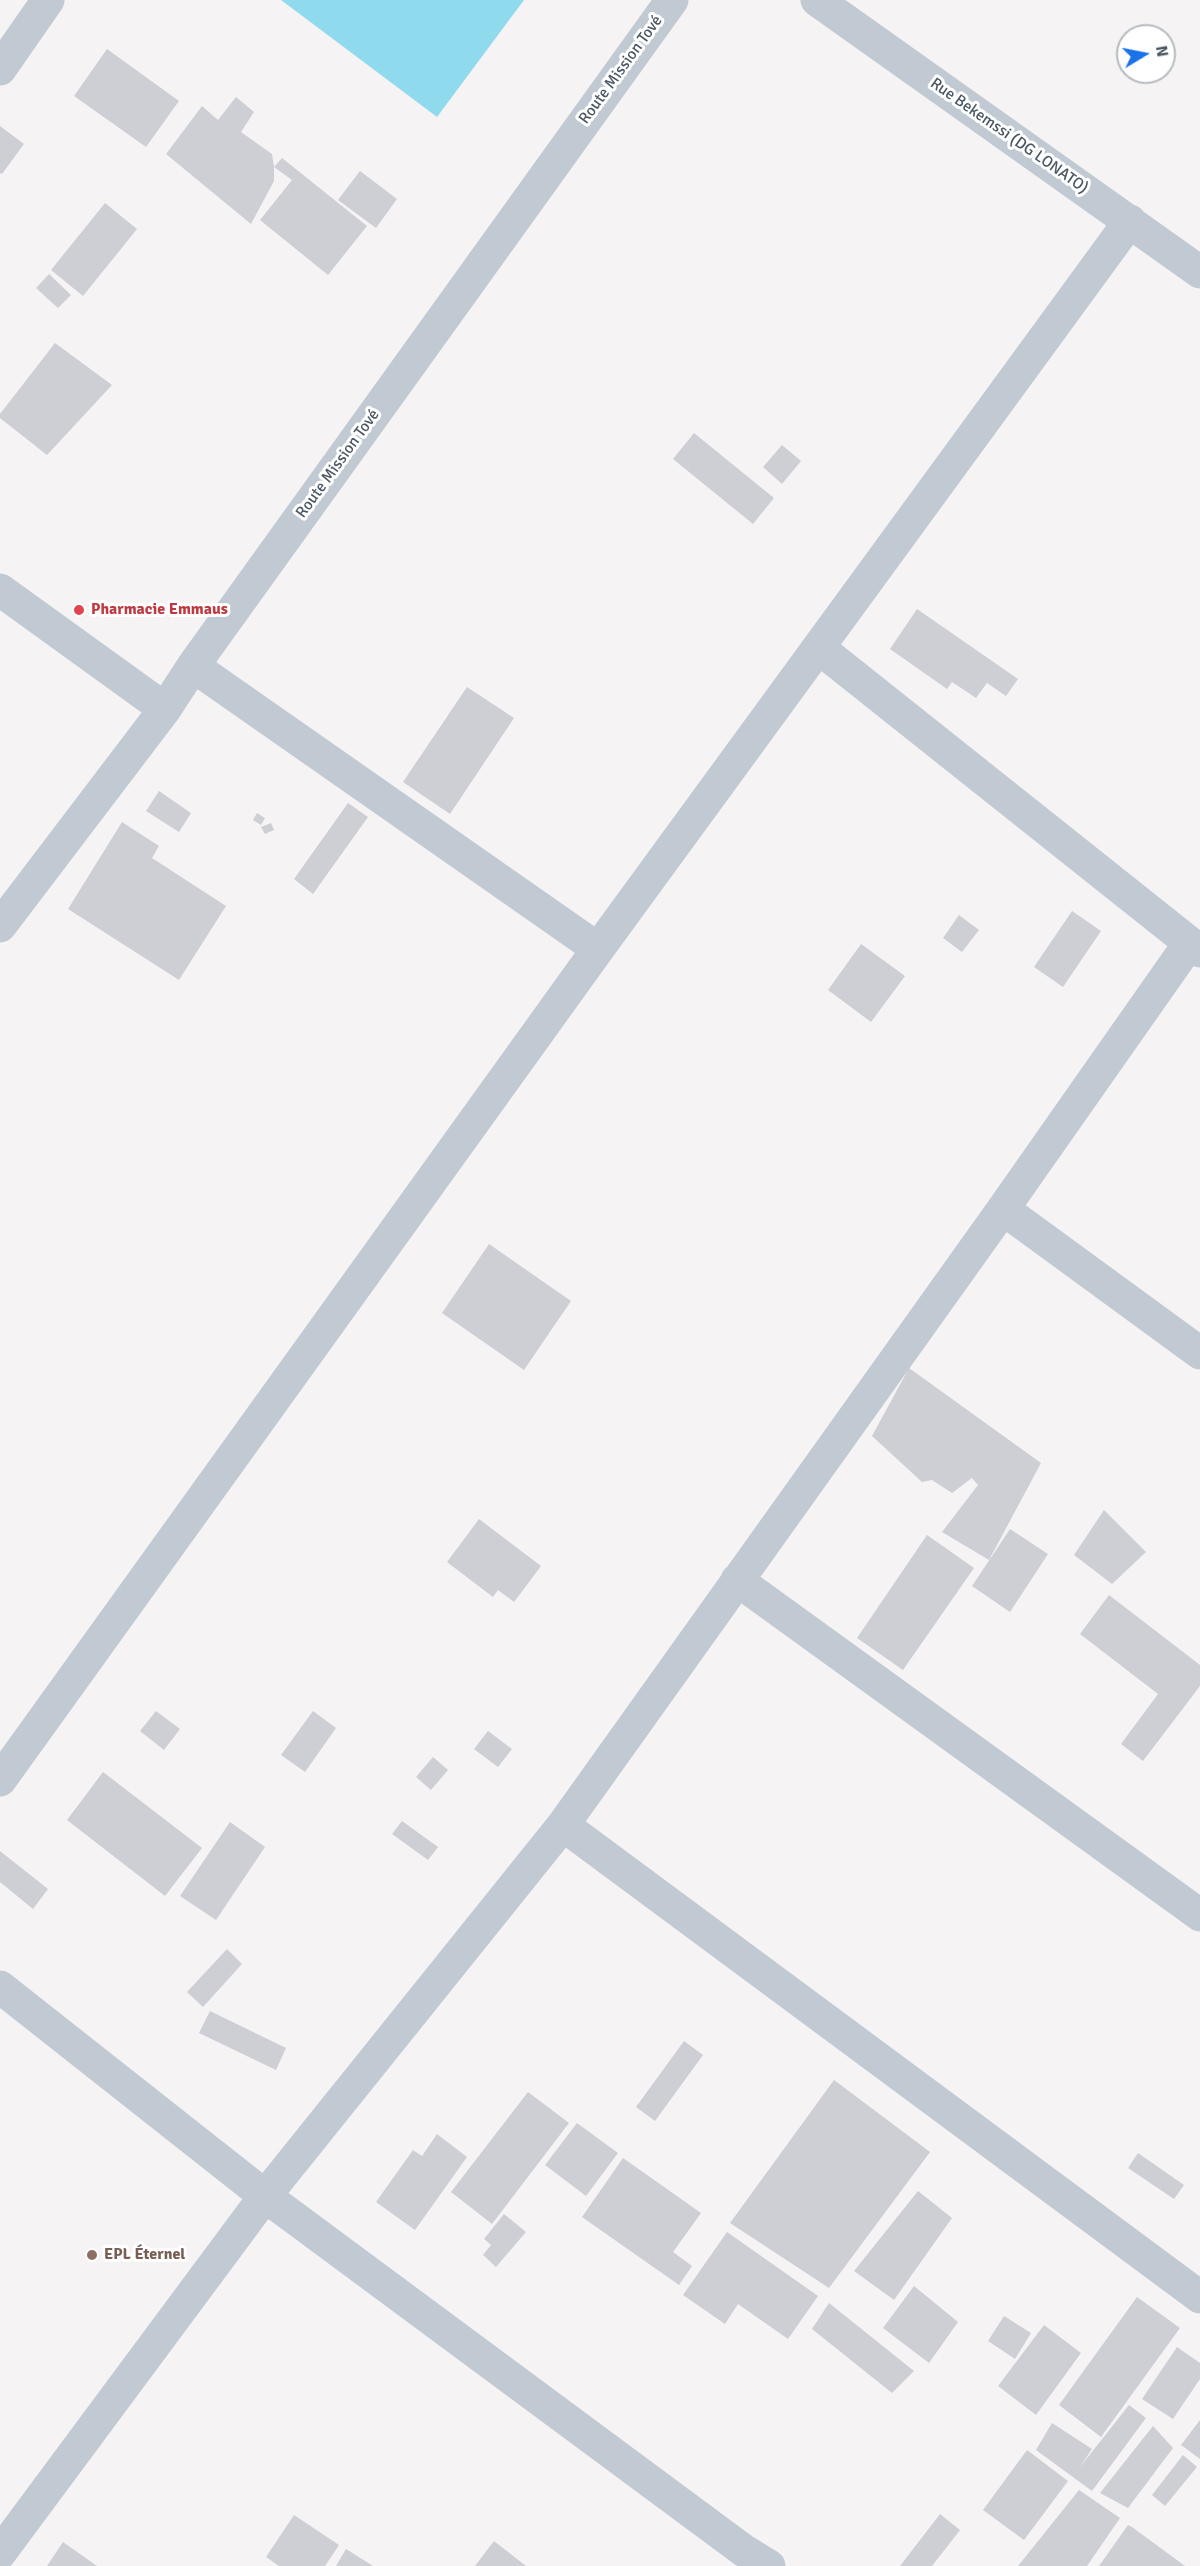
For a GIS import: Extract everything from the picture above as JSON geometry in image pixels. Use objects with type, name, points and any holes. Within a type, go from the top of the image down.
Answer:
[{"type":"street","name":"Route Mission Tové","points":[[0,926],[165,709],[193,666],[672,0]]},
{"type":"street","name":"Rue Bekemssi (DG LONATO)","points":[[817,0],[1200,272]]},
{"type":"street","points":[[0,69],[46,1]]},
{"type":"street","points":[[0,1780],[598,950],[1130,221]]},
{"type":"street","points":[[0,590],[165,709]]},
{"type":"street","points":[[0,2553],[265,2196],[563,1825],[1003,1209],[1194,948],[819,648]]},
{"type":"street","points":[[193,666],[598,950]]},
{"type":"street","points":[[1003,1209],[1200,1353]]},
{"type":"street","points":[[737,1580],[1200,1916]]},
{"type":"street","points":[[563,1825],[1200,2297]]},
{"type":"street","points":[[0,1987],[265,2196],[748,2561]]},
{"type":"water","points":[[281,0],[524,0],[437,117]]},
{"type":"building","points":[[107,49],[179,101],[146,147],[74,96]]},
{"type":"building","points":[[236,97],[254,112],[241,132],[272,154],[274,167],[274,181],[251,224],[166,154],[202,106],[218,120]]},
{"type":"building","points":[[0,126],[24,144],[2,174],[0,173]]},
{"type":"building","points":[[282,158],[367,226],[328,275],[260,220],[292,180],[274,167]]},
{"type":"building","points":[[360,171],[397,199],[376,228],[338,200]]},
{"type":"building","points":[[105,203],[137,229],[83,296],[51,270]]},
{"type":"building","points":[[49,274],[71,295],[58,308],[36,288]]},
{"type":"building","points":[[55,343],[112,385],[47,455],[0,418],[0,414]]},
{"type":"building","points":[[694,433],[774,498],[753,524],[673,459]]},
{"type":"building","points":[[782,445],[801,461],[782,484],[763,467]]},
{"type":"building","points":[[917,609],[1018,679],[1006,696],[987,683],[976,698],[952,682],[947,689],[890,649]]},
{"type":"building","points":[[467,687],[514,718],[450,814],[403,782]]},
{"type":"building","points":[[159,791],[191,813],[179,832],[146,811]]},
{"type":"building","points":[[348,803],[368,817],[313,894],[294,879]]},
{"type":"building","points":[[257,813],[265,818],[261,825],[253,820]]},
{"type":"building","points":[[122,822],[159,846],[152,858],[226,906],[179,980],[68,909]]},
{"type":"building","points":[[271,823],[274,830],[265,834],[261,827]]},
{"type":"building","points":[[1072,911],[1101,931],[1063,987],[1034,967]]},
{"type":"building","points":[[959,915],[979,930],[962,952],[943,938]]},
{"type":"building","points":[[861,944],[905,976],[871,1022],[828,990]]},
{"type":"building","points":[[489,1244],[571,1301],[524,1370],[442,1313]]},
{"type":"building","points":[[909,1368],[1041,1463],[989,1560],[942,1532],[978,1485],[972,1478],[952,1493],[932,1480],[922,1482],[872,1436]]},
{"type":"building","points":[[1104,1510],[1146,1552],[1112,1584],[1074,1555]]},
{"type":"building","points":[[479,1519],[541,1566],[514,1602],[498,1590],[493,1597],[447,1562]]},
{"type":"building","points":[[1010,1529],[1048,1554],[1010,1612],[972,1586]]},
{"type":"building","points":[[927,1535],[974,1568],[903,1670],[857,1638]]},
{"type":"building","points":[[1109,1595],[1200,1665],[1200,1686],[1143,1761],[1121,1744],[1158,1694],[1080,1634]]},
{"type":"building","points":[[156,1711],[180,1729],[164,1750],[140,1731]]},
{"type":"building","points":[[313,1711],[336,1728],[305,1772],[281,1755]]},
{"type":"building","points":[[488,1731],[512,1749],[498,1767],[474,1749]]},
{"type":"building","points":[[433,1757],[448,1770],[431,1790],[416,1777]]},
{"type":"building","points":[[103,1772],[202,1848],[165,1896],[67,1820]]},
{"type":"building","points":[[402,1821],[438,1847],[428,1860],[392,1834]]},
{"type":"building","points":[[230,1822],[265,1847],[216,1920],[180,1896]]},
{"type":"building","points":[[0,1851],[48,1889],[33,1909],[0,1882]]},
{"type":"building","points":[[227,1949],[242,1964],[203,2007],[187,1992]]},
{"type":"building","points":[[210,2011],[286,2048],[276,2070],[199,2033]]},
{"type":"building","points":[[684,2041],[703,2055],[655,2121],[636,2107]]},
{"type":"building","points":[[834,2080],[930,2152],[829,2288],[730,2223]]},
{"type":"building","points":[[528,2092],[569,2123],[492,2224],[451,2192]]},
{"type":"building","points":[[577,2123],[618,2153],[586,2196],[545,2165]]},
{"type":"building","points":[[437,2134],[467,2157],[415,2230],[376,2202],[413,2150],[422,2156]]},
{"type":"building","points":[[1138,2153],[1184,2185],[1174,2199],[1128,2168]]},
{"type":"building","points":[[623,2158],[701,2213],[673,2252],[692,2266],[679,2285],[582,2217]]},
{"type":"building","points":[[918,2191],[952,2218],[894,2300],[854,2271]]},
{"type":"building","points":[[504,2214],[526,2232],[496,2267],[483,2255],[491,2245],[484,2239]]},
{"type":"building","points":[[727,2232],[818,2296],[788,2339],[738,2304],[725,2324],[683,2295]]},
{"type":"building","points":[[914,2286],[958,2322],[929,2363],[883,2328]]},
{"type":"building","points":[[1137,2297],[1180,2328],[1101,2437],[1059,2405]]},
{"type":"building","points":[[829,2303],[914,2371],[892,2393],[812,2329]]},
{"type":"building","points":[[1004,2316],[1031,2333],[1015,2359],[988,2341]]},
{"type":"building","points":[[1044,2325],[1081,2353],[1036,2415],[998,2386]]},
{"type":"building","points":[[1177,2347],[1200,2363],[1200,2379],[1173,2419],[1142,2399]]},
{"type":"building","points":[[1129,2405],[1146,2418],[1092,2491],[1036,2450],[1052,2423],[1092,2449],[1080,2467]]},
{"type":"building","points":[[1200,2420],[1200,2459],[1181,2445]]},
{"type":"building","points":[[1153,2426],[1173,2448],[1128,2508],[1100,2493]]},
{"type":"building","points":[[1027,2450],[1068,2481],[1024,2540],[983,2510]]},
{"type":"building","points":[[1183,2455],[1197,2467],[1165,2506],[1152,2495]]},
{"type":"building","points":[[1079,2490],[1120,2518],[1087,2566],[1018,2566]]},
{"type":"building","points":[[940,2514],[960,2530],[932,2566],[900,2566]]},
{"type":"building","points":[[294,2515],[339,2545],[325,2566],[279,2566],[266,2557]]},
{"type":"building","points":[[1128,2525],[1132,2527],[1185,2566],[1099,2566]]},
{"type":"building","points":[[494,2541],[526,2566],[475,2566]]},
{"type":"building","points":[[63,2542],[97,2566],[47,2566]]},
{"type":"building","points":[[346,2549],[373,2566],[336,2566]]},
{"type":"place","name":"Pharmacie Emmaus","points":[[79,610]]},
{"type":"place","name":"EPL Éternel","points":[[92,2255]]}]
